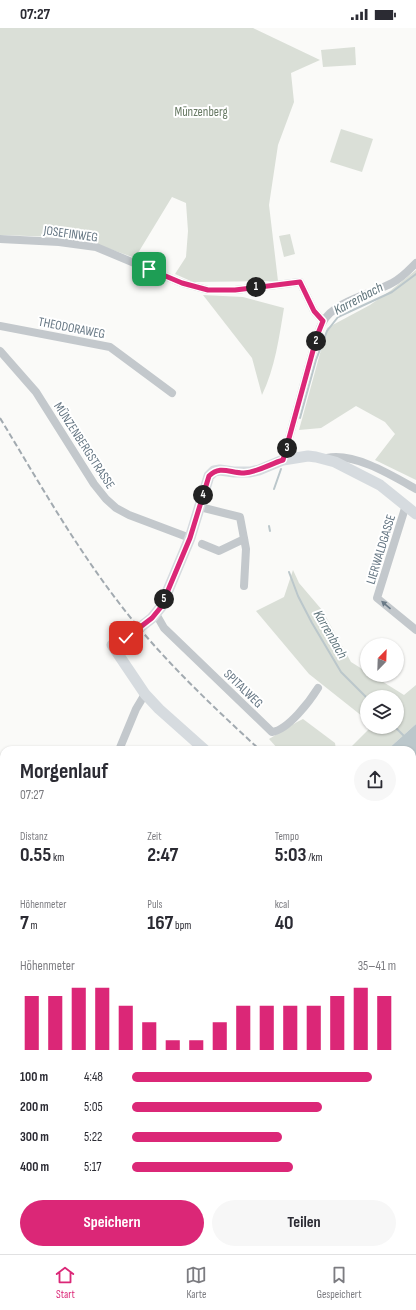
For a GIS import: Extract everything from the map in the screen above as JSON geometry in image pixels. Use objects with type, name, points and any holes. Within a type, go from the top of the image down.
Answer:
[{"type":"main road","points":[[201,746],[159,709],[145,694],[112,644],[123,640],[154,616],[161,607],[190,538],[209,476],[214,471],[220,470],[243,473],[250,472],[283,460],[308,456],[325,458],[380,485],[416,514]]},
{"type":"street","name":"JOSEFINWEG","points":[[0,239],[59,242],[96,247],[182,283],[208,290],[235,290],[300,282],[314,311],[323,321]]},
{"type":"street","points":[[283,460],[317,336],[323,321],[331,312],[343,304],[392,284],[400,279],[416,263]]},
{"type":"street","name":"THEODORAWEG","points":[[0,326],[110,347],[172,393]]},
{"type":"street","name":"MÜNZENBERGSTRASSE","points":[[0,351],[36,392],[94,484],[106,499],[116,508],[129,515],[190,538]]},
{"type":"street","points":[[325,458],[339,457],[357,461],[396,478],[416,489]]},
{"type":"street","name":"LIERWALDGASSE","points":[[406,506],[377,598],[416,630]]},
{"type":"street","points":[[200,508],[240,516],[246,549],[244,586]]},
{"type":"street","points":[[202,544],[219,550],[244,539]]},
{"type":"street","name":"SPITALWEG","points":[[154,616],[164,628],[272,732],[278,731],[296,716],[318,688]]},
{"type":"street","points":[[122,746],[136,708],[145,694]]},
{"type":"green space","name":"Münzenberg","points":[[0,28],[253,28],[320,60],[291,73],[294,102],[278,145],[269,205],[278,281],[193,282],[175,274],[186,257],[188,231],[186,203],[172,197],[135,258],[96,244],[57,237],[0,235]]},
{"type":"green space","points":[[355,47],[356,65],[323,67],[321,50]]},
{"type":"green space","points":[[341,129],[373,139],[362,172],[330,162]]},
{"type":"green space","points":[[290,234],[295,254],[284,257],[279,236]]},
{"type":"green space","points":[[416,270],[416,480],[375,460],[395,434],[385,422],[356,406],[321,428],[299,430],[327,328],[370,305]]},
{"type":"green space","points":[[203,295],[243,297],[284,308],[273,364],[262,395],[252,358]]},
{"type":"green space","points":[[293,570],[299,583],[322,610],[351,662],[360,668],[360,682],[383,682],[396,690],[360,690],[360,714],[309,674],[256,611],[284,597]]},
{"type":"green space","points":[[416,685],[416,724],[391,746],[352,746],[364,734],[404,734],[404,695]]},
{"type":"green space","points":[[303,719],[335,743],[335,746],[275,746],[269,739]]},
{"type":"shaded area","points":[[416,724],[416,746],[391,746]]},
{"type":"waterway","name":"Karrenbach","points":[[300,418],[316,360],[327,331],[338,317],[392,292],[416,274]]},
{"type":"waterway","name":"Karrenbach","points":[[274,489],[281,469]]},
{"type":"waterway","name":"Karrenbach","points":[[269,526],[270,531]]},
{"type":"waterway","name":"Karrenbach","points":[[289,572],[298,596],[312,623],[341,672],[360,691]]},
{"type":"railway","points":[[0,418],[41,487],[85,555],[132,620],[185,678],[256,746]]},
{"type":"route","points":[[126,638],[152,618],[161,607],[195,526],[209,476],[214,471],[220,470],[243,473],[250,472],[283,460],[317,336],[323,321],[314,311],[300,282],[235,290],[208,290],[182,283],[149,269]]}]
